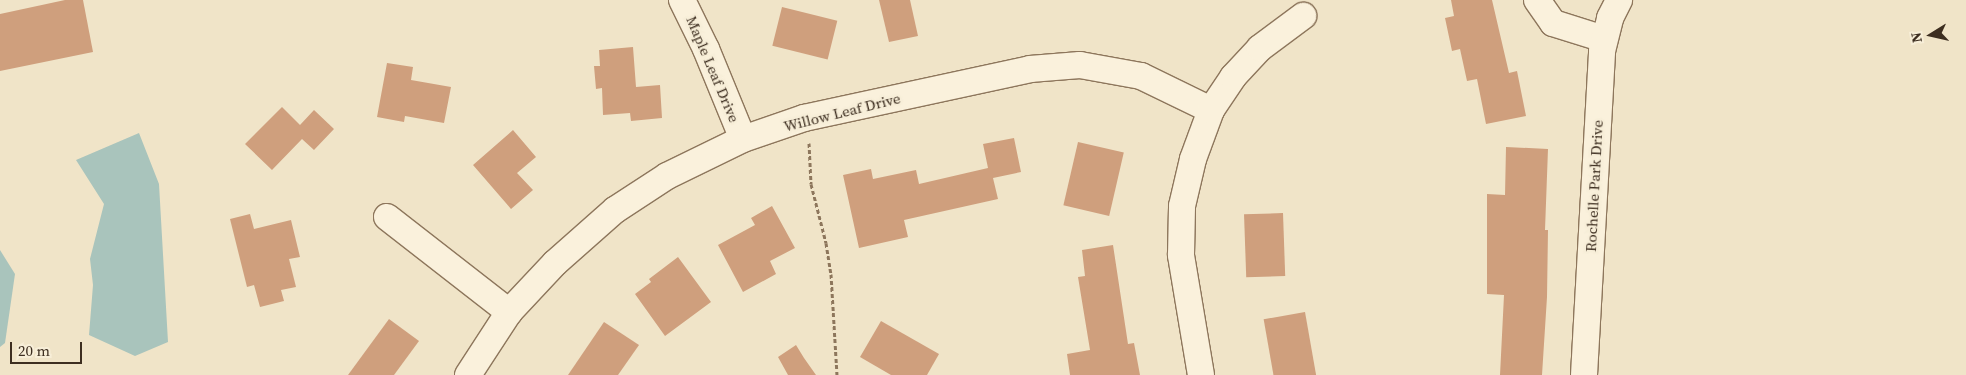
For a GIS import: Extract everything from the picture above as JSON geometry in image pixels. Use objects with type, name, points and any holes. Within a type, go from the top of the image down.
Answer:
[{"type":"street","name":"Maple Leaf Drive","points":[[682,0],[706,49],[743,139]]},
{"type":"street","points":[[1537,0],[1553,23],[1604,39]]},
{"type":"street","name":"Rochelle Park Drive","points":[[1584,375],[1604,39],[1619,0]]},
{"type":"street","points":[[1201,375],[1181,255],[1182,206],[1193,159],[1211,110],[1233,77],[1260,48],[1303,16]]},
{"type":"street","name":"Willow Leaf Drive","points":[[468,375],[509,312],[555,263],[615,210],[667,176],[743,139],[804,118],[1030,69],[1080,65],[1141,76],[1211,110]]},
{"type":"street","points":[[388,217],[509,312]]},
{"type":"path","points":[[804,118],[810,149],[811,184],[829,258],[837,375]]},
{"type":"water","points":[[139,133],[159,184],[168,342],[135,356],[89,335],[93,285],[90,259],[104,204],[76,160]]},
{"type":"water","points":[[0,250],[15,274],[5,343],[0,347]]},
{"type":"building","points":[[65,0],[83,0],[93,52],[0,71],[0,14]]},
{"type":"building","points":[[879,0],[910,0],[918,36],[889,42]]},
{"type":"building","points":[[1451,0],[1492,0],[1509,73],[1517,71],[1526,116],[1486,124],[1477,79],[1467,81],[1460,49],[1452,51],[1445,18],[1454,16]]},
{"type":"building","points":[[782,7],[837,21],[828,60],[772,46]]},
{"type":"building","points":[[633,47],[636,87],[660,85],[662,118],[631,121],[630,113],[603,115],[602,88],[596,89],[594,66],[600,66],[599,50]]},
{"type":"building","points":[[387,63],[413,67],[411,80],[451,87],[444,123],[405,116],[404,122],[377,117]]},
{"type":"building","points":[[282,107],[300,125],[314,110],[334,129],[314,150],[302,139],[272,170],[245,144]]},
{"type":"building","points":[[513,130],[536,157],[517,173],[533,190],[511,209],[473,165]]},
{"type":"building","points":[[1014,138],[1021,172],[993,178],[998,199],[904,220],[908,237],[859,248],[843,175],[871,169],[873,179],[916,170],[919,184],[988,168],[983,144]]},
{"type":"building","points":[[1078,142],[1124,153],[1109,216],[1063,205]]},
{"type":"building","points":[[1506,147],[1548,149],[1545,230],[1548,230],[1547,297],[1542,375],[1500,375],[1504,295],[1487,294],[1487,194],[1505,195]]},
{"type":"building","points":[[772,206],[795,248],[770,261],[776,274],[743,292],[718,245],[755,225],[751,218]]},
{"type":"building","points":[[1283,213],[1285,276],[1246,277],[1244,214]]},
{"type":"building","points":[[250,214],[254,229],[291,220],[300,257],[289,259],[296,287],[281,290],[284,301],[260,307],[254,285],[247,287],[230,219]]},
{"type":"building","points":[[1113,245],[1128,344],[1134,343],[1140,375],[1070,375],[1067,354],[1090,350],[1078,277],[1085,276],[1082,250]]},
{"type":"building","points":[[678,257],[711,302],[665,336],[635,294],[651,282],[649,279]]},
{"type":"building","points":[[1305,312],[1316,375],[1273,375],[1264,319]]},
{"type":"building","points":[[389,319],[419,341],[394,375],[348,375]]},
{"type":"building","points":[[881,321],[939,354],[927,375],[891,375],[860,357]]},
{"type":"building","points":[[604,322],[639,345],[618,375],[568,375]]},
{"type":"building","points":[[796,345],[816,375],[788,375],[778,357]]}]
